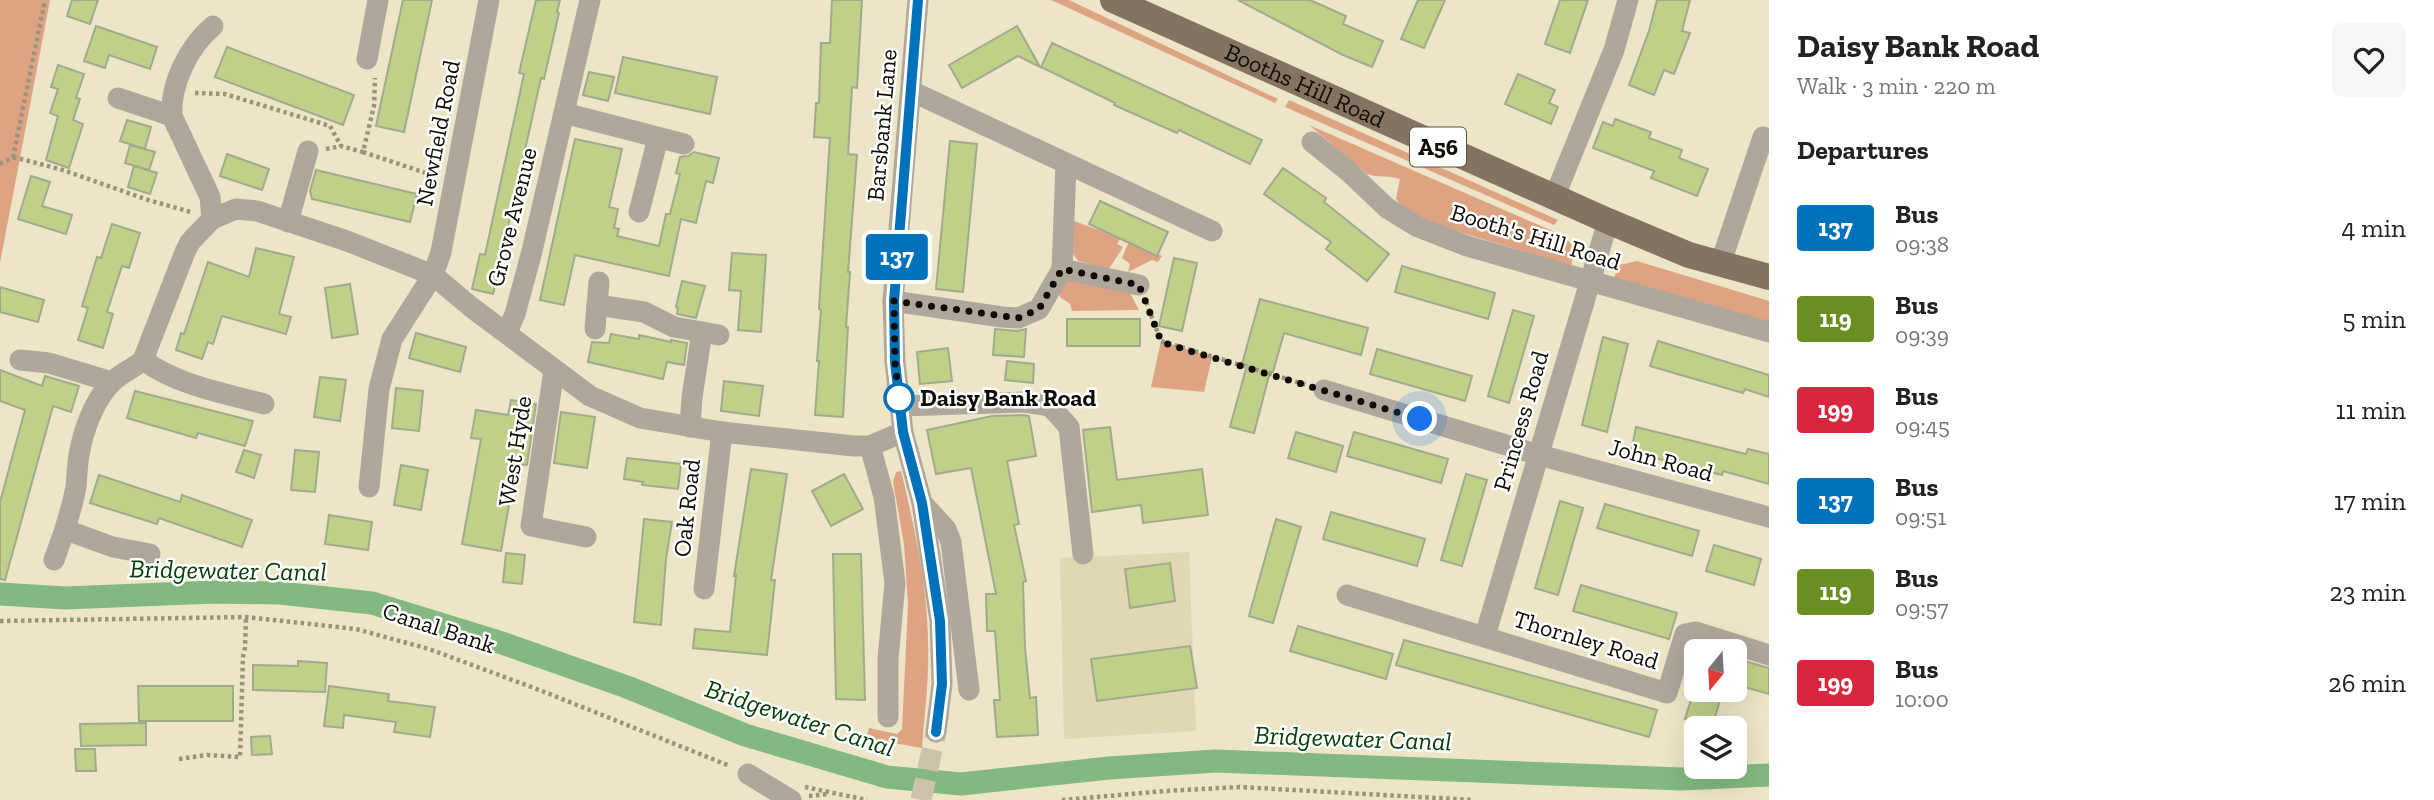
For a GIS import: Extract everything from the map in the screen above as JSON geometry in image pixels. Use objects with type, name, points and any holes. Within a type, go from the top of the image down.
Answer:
[{"type":"main road","name":"Booths Hill Road","points":[[1113,0],[1553,198],[1689,255],[1769,277]]},
{"type":"street","points":[[367,60],[378,0]]},
{"type":"street","name":"Newfield Road","points":[[369,487],[379,389],[391,339],[433,275],[444,239],[489,0]]},
{"type":"street","name":"Grove Avenue","points":[[507,332],[515,314],[532,251],[590,0]]},
{"type":"street","name":"Barsbank Lane","points":[[918,0],[894,301],[895,362],[903,432],[922,503],[940,621],[942,684],[936,732]]},
{"type":"street","points":[[1553,198],[1614,50],[1628,0]]},
{"type":"street","points":[[212,219],[210,197],[172,116],[171,103],[174,90],[198,39],[213,26]]},
{"type":"street","points":[[911,91],[1213,230]]},
{"type":"street","points":[[118,98],[172,116]]},
{"type":"street","points":[[564,113],[684,144]]},
{"type":"street","points":[[1720,265],[1763,137]]},
{"type":"street","points":[[639,212],[658,138]]},
{"type":"street","name":"Booth's Hill Road","points":[[1312,142],[1387,208],[1418,227],[1467,246],[1769,332]]},
{"type":"street","points":[[288,222],[308,151]]},
{"type":"street","points":[[894,301],[1018,318],[1039,309],[1062,269],[1066,164]]},
{"type":"street","points":[[54,560],[66,530],[83,439],[100,399],[112,382],[134,369],[143,360],[190,242],[212,219],[236,209],[257,211],[347,241],[433,275],[471,307],[590,396],[640,418],[722,432],[854,446],[870,446],[903,432]]},
{"type":"street","name":"Princess Road","points":[[1485,636],[1608,221]]},
{"type":"street","points":[[1062,269],[1139,285]]},
{"type":"street","points":[[596,329],[599,282]]},
{"type":"street","points":[[597,305],[644,312],[674,327],[710,334],[692,397],[690,427]]},
{"type":"street","points":[[20,360],[49,363],[112,382]]},
{"type":"street","points":[[143,360],[158,371],[179,380],[264,404]]},
{"type":"street","name":"West Hyde","points":[[554,370],[531,526],[586,537]]},
{"type":"street","name":"John Road","points":[[1324,390],[1539,454],[1769,517]]},
{"type":"street","points":[[900,406],[1013,402],[1050,406],[1069,427],[1083,554]]},
{"type":"street","name":"Oak Road","points":[[704,589],[722,432]]},
{"type":"street","points":[[870,446],[884,497],[895,583],[888,659],[888,717]]},
{"type":"street","name":"Barsbank Lane","points":[[922,503],[946,529],[951,542],[969,690]]},
{"type":"street","points":[[66,530],[113,547],[150,554]]},
{"type":"street","name":"Thornley Road","points":[[1347,595],[1667,693],[1685,634],[1696,632],[1769,655]]},
{"type":"street","points":[[748,774],[792,800]]},
{"type":"path","points":[[13,157],[45,0]]},
{"type":"path","points":[[363,152],[374,106],[377,66],[367,60]]},
{"type":"path","points":[[174,90],[225,94],[330,126],[341,146]]},
{"type":"path","points":[[308,151],[341,146],[456,183]]},
{"type":"path","points":[[0,164],[13,157],[63,170],[212,219]]},
{"type":"path","points":[[1139,285],[1161,341],[1324,390]]},
{"type":"path","points":[[179,759],[207,755],[240,757],[246,617]]},
{"type":"path","name":"Canal Bank","points":[[0,621],[246,617],[355,629],[429,649],[748,774]]},
{"type":"path","points":[[1062,800],[1240,787],[1473,800]]},
{"type":"shaded area","points":[[0,0],[50,0],[0,263]]},
{"type":"shaded area","points":[[1051,0],[1069,0],[1278,99],[1275,103]]},
{"type":"shaded area","points":[[1289,100],[1558,220],[1554,225],[1285,107]]},
{"type":"shaded area","points":[[1309,125],[1564,236],[1575,249],[1571,266],[1443,227],[1405,210],[1396,199],[1400,179],[1367,174]]},
{"type":"shaded area","points":[[1074,221],[1121,238],[1117,244],[1123,247],[1109,269],[1078,261],[1071,251]]},
{"type":"shaded area","points":[[1129,241],[1162,256],[1158,262],[1152,260],[1128,272],[1130,264],[1122,258]]},
{"type":"shaded area","points":[[1637,261],[1769,301],[1769,324],[1613,280],[1619,265]]},
{"type":"shaded area","points":[[1067,280],[1130,293],[1139,310],[1072,311],[1070,304],[1060,297],[1059,290]]},
{"type":"shaded area","points":[[1161,341],[1212,357],[1204,392],[1151,387]]},
{"type":"shaded area","points":[[901,471],[917,542],[927,613],[928,673],[922,748],[866,738],[869,728],[897,734],[902,729],[908,605],[904,544],[893,482],[896,472]]},
{"type":"shaded area","points":[[1189,552],[1196,731],[1064,739],[1060,558]]},
{"type":"building","points":[[72,0],[98,0],[90,24],[67,16]]},
{"type":"building","points":[[403,0],[432,0],[404,132],[376,126]]},
{"type":"building","points":[[536,0],[560,0],[559,13],[544,79],[541,78],[493,294],[472,289],[480,254],[485,255],[524,74],[519,73]]},
{"type":"building","points":[[832,0],[862,0],[857,88],[852,87],[848,154],[857,155],[848,272],[843,417],[815,415],[830,138],[814,137],[816,103],[819,103],[821,43],[830,43]]},
{"type":"building","points":[[1238,0],[1310,0],[1346,16],[1343,24],[1383,41],[1372,67],[1343,55]]},
{"type":"building","points":[[1418,0],[1445,0],[1424,48],[1401,39]]},
{"type":"building","points":[[1560,0],[1588,0],[1570,53],[1545,44]]},
{"type":"building","points":[[1657,0],[1690,0],[1682,31],[1690,33],[1674,74],[1664,70],[1654,95],[1629,85],[1649,31]]},
{"type":"building","points":[[96,26],[157,47],[150,69],[109,55],[105,68],[84,61]]},
{"type":"building","points":[[1017,26],[1040,67],[1018,56],[962,88],[949,65]]},
{"type":"building","points":[[1052,43],[1262,140],[1250,164],[1179,130],[1177,133],[1114,105],[1115,103],[1041,67]]},
{"type":"building","points":[[227,47],[354,95],[343,125],[215,77]]},
{"type":"building","points":[[623,57],[717,77],[710,114],[615,93]]},
{"type":"building","points":[[58,65],[84,74],[76,98],[80,99],[73,120],[83,124],[69,168],[46,160],[58,116],[50,113],[58,89],[51,87]]},
{"type":"building","points":[[589,72],[614,77],[608,101],[583,95]]},
{"type":"building","points":[[1518,74],[1555,90],[1549,103],[1558,107],[1551,124],[1505,104]]},
{"type":"building","points":[[1615,119],[1651,132],[1649,138],[1682,150],[1679,158],[1708,169],[1697,196],[1651,178],[1654,171],[1593,148],[1603,122],[1613,126]]},
{"type":"building","points":[[127,120],[151,127],[145,149],[120,141]]},
{"type":"building","points":[[575,139],[622,149],[609,207],[618,209],[614,228],[619,229],[617,236],[659,246],[666,214],[670,214],[680,174],[676,173],[680,157],[694,152],[719,158],[713,183],[706,181],[696,223],[681,219],[669,276],[575,255],[564,305],[540,300]]},
{"type":"building","points":[[950,141],[977,144],[963,292],[936,289]]},
{"type":"building","points":[[130,145],[155,152],[149,170],[125,163]]},
{"type":"building","points":[[227,154],[269,169],[262,190],[220,176]]},
{"type":"building","points":[[134,166],[157,173],[150,194],[128,187]]},
{"type":"building","points":[[1283,168],[1326,198],[1324,202],[1389,254],[1367,281],[1326,249],[1331,242],[1264,194]]},
{"type":"building","points":[[316,170],[417,194],[410,222],[312,199],[310,191]]},
{"type":"building","points":[[31,176],[50,182],[42,206],[72,215],[66,234],[18,219]]},
{"type":"building","points":[[1100,201],[1168,232],[1157,256],[1089,224]]},
{"type":"building","points":[[112,224],[140,233],[129,268],[122,266],[107,312],[113,314],[103,348],[78,340],[88,308],[82,306],[97,257],[101,258]]},
{"type":"building","points":[[256,248],[294,257],[279,314],[291,317],[286,334],[222,316],[213,344],[208,342],[202,359],[176,350],[208,262],[249,277]]},
{"type":"building","points":[[732,253],[766,255],[761,332],[738,330],[741,291],[729,290]]},
{"type":"building","points":[[1174,258],[1197,263],[1182,331],[1159,326]]},
{"type":"building","points":[[1402,266],[1495,293],[1488,319],[1395,292]]},
{"type":"building","points":[[682,281],[705,286],[696,318],[677,314]]},
{"type":"building","points":[[350,284],[358,334],[332,338],[325,288]]},
{"type":"building","points":[[0,287],[44,300],[38,322],[0,312]]},
{"type":"building","points":[[1260,299],[1368,328],[1361,355],[1284,333],[1273,372],[1270,372],[1254,433],[1230,427],[1247,365],[1242,364]]},
{"type":"building","points":[[1513,310],[1534,316],[1509,403],[1488,396]]},
{"type":"building","points":[[1067,319],[1140,319],[1140,346],[1067,346]]},
{"type":"building","points":[[995,329],[1026,329],[1024,357],[993,355]]},
{"type":"building","points":[[416,333],[466,347],[460,372],[409,358]]},
{"type":"building","points":[[611,334],[639,339],[639,335],[687,343],[684,365],[667,362],[663,379],[588,362],[592,342],[609,343]]},
{"type":"building","points":[[1603,337],[1628,344],[1607,432],[1582,425]]},
{"type":"building","points":[[1658,341],[1769,375],[1769,397],[1745,389],[1743,393],[1650,366]]},
{"type":"building","points":[[948,348],[952,381],[920,384],[917,352]]},
{"type":"building","points":[[1377,349],[1472,376],[1465,401],[1370,374]]},
{"type":"building","points":[[1007,361],[1034,364],[1033,383],[1005,380]]},
{"type":"building","points":[[0,370],[42,386],[45,376],[79,386],[71,412],[53,406],[5,580],[0,579],[0,502],[25,410],[0,401]]},
{"type":"building","points":[[320,377],[346,380],[340,421],[314,417]]},
{"type":"building","points":[[724,381],[763,386],[759,416],[721,411]]},
{"type":"building","points":[[396,388],[423,391],[419,431],[392,428]]},
{"type":"building","points":[[135,391],[253,421],[245,446],[198,433],[196,438],[127,418]]},
{"type":"building","points":[[511,400],[536,404],[527,465],[516,464],[501,551],[462,544],[481,439],[471,438],[476,410],[508,415]]},
{"type":"building","points":[[561,412],[595,417],[587,468],[554,463]]},
{"type":"building","points":[[992,416],[1029,416],[1036,456],[1007,461],[1019,524],[1014,525],[1026,581],[1023,582],[1025,648],[1030,698],[1036,697],[1038,735],[997,737],[994,700],[1000,700],[995,631],[987,631],[986,594],[996,594],[971,468],[936,474],[927,430]]},
{"type":"building","points":[[1110,427],[1117,480],[1202,469],[1208,515],[1143,523],[1141,505],[1092,512],[1083,430]]},
{"type":"building","points":[[1636,427],[1746,454],[1748,449],[1769,454],[1769,484],[1723,471],[1722,475],[1631,452]]},
{"type":"building","points":[[1296,432],[1343,446],[1336,472],[1288,458]]},
{"type":"building","points":[[1354,432],[1448,459],[1441,483],[1347,456]]},
{"type":"building","points":[[244,450],[261,455],[254,478],[236,472]]},
{"type":"building","points":[[295,450],[319,452],[315,492],[291,490]]},
{"type":"building","points":[[627,458],[681,464],[678,489],[642,485],[643,482],[624,479]]},
{"type":"building","points":[[401,465],[428,470],[421,510],[394,505]]},
{"type":"building","points":[[751,469],[787,474],[771,580],[775,580],[767,655],[693,648],[695,629],[730,632],[736,575],[734,576]]},
{"type":"building","points":[[844,474],[863,509],[831,526],[812,491]]},
{"type":"building","points":[[1466,474],[1487,480],[1462,566],[1441,560]]},
{"type":"building","points":[[99,475],[180,502],[182,495],[252,520],[242,547],[159,518],[157,524],[90,503]]},
{"type":"building","points":[[1560,501],[1583,508],[1558,595],[1535,588]]},
{"type":"building","points":[[1605,504],[1699,531],[1692,556],[1597,528]]},
{"type":"building","points":[[1331,512],[1425,539],[1417,566],[1323,539]]},
{"type":"building","points":[[329,515],[372,522],[368,550],[325,544]]},
{"type":"building","points":[[644,519],[672,522],[661,625],[634,622]]},
{"type":"building","points":[[1276,519],[1301,527],[1273,623],[1249,616]]},
{"type":"building","points":[[1714,545],[1761,559],[1754,585],[1706,571]]},
{"type":"building","points":[[506,553],[525,555],[522,584],[503,582]]},
{"type":"building","points":[[833,554],[861,554],[865,700],[836,699]]},
{"type":"building","points":[[1170,563],[1175,601],[1130,608],[1125,569]]},
{"type":"building","points":[[1581,585],[1677,613],[1669,639],[1573,611]]},
{"type":"building","points":[[1298,626],[1393,654],[1386,679],[1290,651]]},
{"type":"building","points":[[1404,640],[1657,710],[1649,737],[1396,665]]},
{"type":"building","points":[[1190,646],[1197,688],[1097,701],[1091,659]]},
{"type":"building","points":[[298,661],[327,663],[325,692],[253,690],[253,665],[298,666]]},
{"type":"building","points":[[1747,662],[1769,668],[1769,694],[1747,688]]},
{"type":"building","points":[[138,686],[233,686],[233,721],[139,721]]},
{"type":"building","points":[[329,686],[389,694],[388,701],[435,707],[430,737],[394,732],[396,722],[344,715],[343,728],[324,726]]},
{"type":"building","points":[[1690,702],[1719,702],[1715,716],[1686,716]]},
{"type":"building","points":[[146,723],[146,745],[81,746],[80,724]]},
{"type":"building","points":[[270,736],[272,754],[252,755],[251,737]]},
{"type":"building","points":[[75,749],[95,749],[96,771],[76,771]]},
{"type":"waterway","name":"Bridgewater Canal","points":[[0,594],[65,598],[215,592],[280,593],[372,603],[502,643],[627,687],[745,735],[887,777],[961,784],[1109,768],[1216,761],[1681,779],[1769,775]]},
{"type":"tunnel","points":[[921,800],[936,732]]},
{"type":"bus line","name":"137","points":[[918,0],[894,301],[895,362],[903,432],[922,503],[940,621],[942,684],[936,732]]},
{"type":"place","name":"Daisy Bank Road","points":[[899,398]]},
{"type":"route","points":[[899,398],[900,406],[895,362],[894,301],[1018,318],[1039,309],[1062,269],[1139,285],[1161,341],[1170,345],[1420,419]]}]
